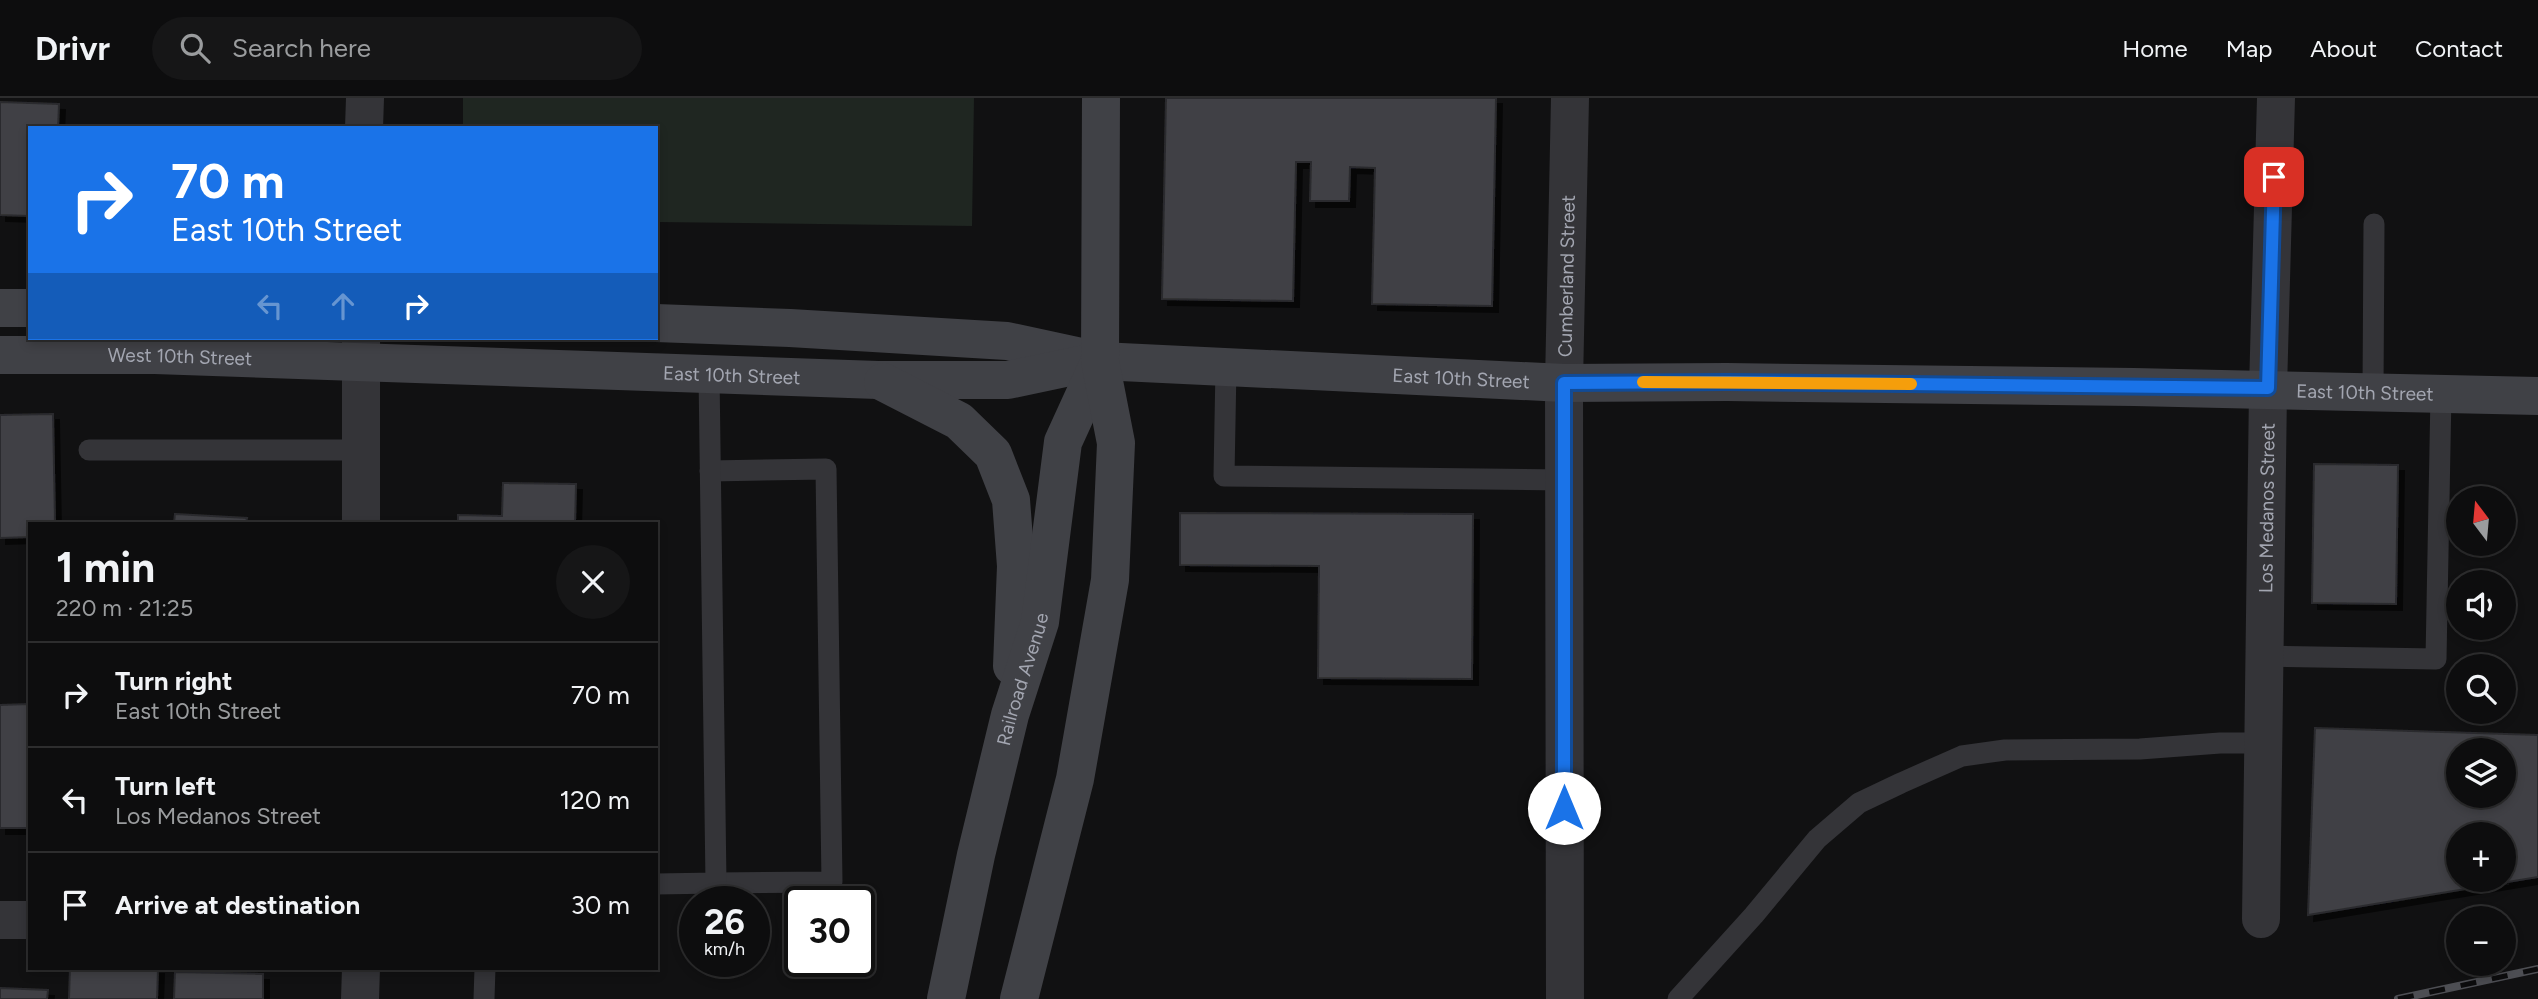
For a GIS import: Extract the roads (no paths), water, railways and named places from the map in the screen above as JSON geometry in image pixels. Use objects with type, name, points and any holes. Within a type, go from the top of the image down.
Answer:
[{"type":"main road","name":"Railroad Avenue","points":[[1019,999],[1075,779],[1110,580],[1116,443],[1100,361],[1101,98]]},
{"type":"main road","points":[[0,308],[28,308]]},
{"type":"main road","name":"East 10th Street","points":[[658,323],[1007,341],[1100,361],[1564,383],[1727,382],[2268,388],[2538,396]]},
{"type":"main road","name":"East 10th Street","points":[[360,350],[709,374],[878,380],[1008,380],[1100,361]]},
{"type":"main road","name":"West 10th Street","points":[[0,355],[155,355],[360,350]]},
{"type":"main road","name":"Railroad Avenue","points":[[946,999],[976,855],[1010,715],[1040,622],[1063,442],[1100,361]]},
{"type":"main road","points":[[878,380],[958,421],[993,454],[1011,500],[1016,566],[1010,715]]},
{"type":"street","points":[[364,126],[365,98]]},
{"type":"street","name":"Cumberland Street","points":[[1565,999],[1564,383],[1570,98]]},
{"type":"street","name":"Los Medanos Street","points":[[2261,919],[2268,388],[2276,98]]},
{"type":"street","points":[[360,350],[361,522]]},
{"type":"street","points":[[0,920],[28,920]]},
{"type":"street","points":[[360,999],[361,970]]},
{"type":"lane","points":[[2373,392],[2374,224]]},
{"type":"lane","points":[[1226,366],[1224,476],[1564,480]]},
{"type":"lane","points":[[709,374],[716,883]]},
{"type":"lane","points":[[2264,656],[2436,659],[2441,394]]},
{"type":"lane","points":[[89,450],[361,450]]},
{"type":"lane","points":[[658,884],[832,881],[826,469],[710,471]]},
{"type":"lane","points":[[1678,999],[1754,915],[1817,839],[1859,803],[1962,756],[2005,750],[2140,749],[2263,743]]},
{"type":"lane","points":[[484,999],[485,970]]},
{"type":"railway","points":[[2398,999],[2538,969]]}]
